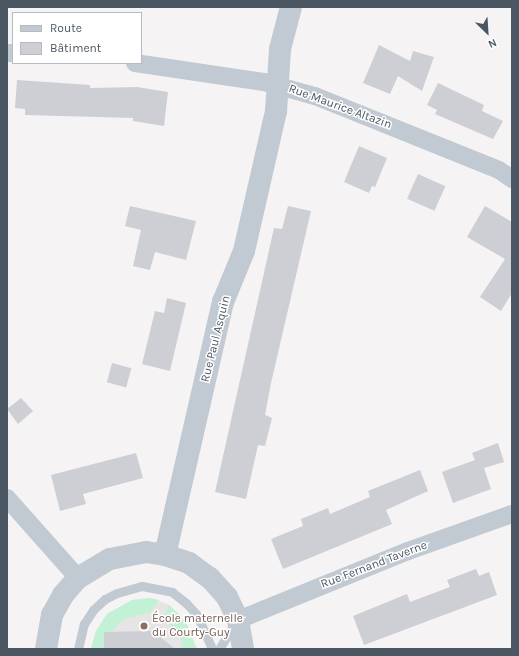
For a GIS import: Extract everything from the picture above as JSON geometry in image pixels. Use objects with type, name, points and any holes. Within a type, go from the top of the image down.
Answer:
[{"type":"street","name":"Rue Paul Asquin","points":[[165,555],[223,302],[244,251],[276,111],[280,49],[291,7]]},
{"type":"street","name":"Rue Maurice Altazin","points":[[141,64],[278,85],[348,107],[499,170],[512,179]]},
{"type":"street","points":[[7,498],[78,578]]},
{"type":"street","name":"Rue Fernand Taverne","points":[[238,620],[408,551],[512,514]]},
{"type":"street","points":[[46,649],[52,615],[63,595],[78,578],[93,567],[117,557],[146,552],[165,555],[189,563],[210,578],[227,597],[238,620],[243,649]]},
{"type":"lane","points":[[78,649],[84,624],[93,610],[105,599],[117,593],[142,586],[172,592],[186,603],[197,615],[212,649]]},
{"type":"lane","points":[[219,649],[238,620]]},
{"type":"shaded area","name":"École maternelle du Courty-Guy","points":[[151,598],[169,605],[185,620],[197,649],[91,649],[96,631],[107,614],[132,600]]},
{"type":"green space","points":[[151,598],[159,600],[150,613],[127,618],[118,624],[111,633],[107,649],[91,649],[96,631],[107,614],[132,600]]},
{"type":"green space","points":[[169,605],[185,620],[197,649],[183,649],[181,638],[163,617]]},
{"type":"building","points":[[379,45],[410,61],[413,51],[434,57],[422,91],[398,76],[390,94],[363,83]]},
{"type":"building","points":[[17,80],[90,85],[90,88],[137,87],[168,92],[164,126],[133,121],[133,118],[25,115],[25,109],[15,108]]},
{"type":"building","points":[[438,83],[484,105],[482,111],[503,121],[493,139],[435,114],[437,110],[427,105]]},
{"type":"building","points":[[359,146],[387,158],[375,187],[372,186],[369,193],[344,182]]},
{"type":"building","points":[[418,174],[445,186],[434,211],[407,199]]},
{"type":"building","points":[[130,206],[196,221],[186,260],[155,252],[150,270],[133,266],[141,230],[125,226]]},
{"type":"building","points":[[288,206],[311,211],[271,383],[265,415],[272,418],[265,446],[258,445],[246,499],[215,492],[274,228],[282,229]]},
{"type":"building","points":[[485,206],[512,222],[512,293],[501,311],[480,297],[505,259],[467,237]]},
{"type":"building","points":[[167,298],[186,303],[170,371],[142,364],[155,311],[164,313]]},
{"type":"building","points":[[112,363],[131,368],[126,387],[107,382]]},
{"type":"building","points":[[21,398],[33,411],[18,424],[7,409]]},
{"type":"building","points":[[498,443],[504,462],[484,468],[491,489],[453,503],[442,472],[475,460],[472,453]]},
{"type":"building","points":[[136,453],[143,478],[83,494],[86,504],[60,511],[51,475]]},
{"type":"building","points":[[420,470],[428,491],[386,510],[392,524],[283,569],[271,539],[303,526],[301,519],[328,508],[330,514],[370,497],[368,491]]},
{"type":"building","points":[[476,569],[479,576],[489,572],[497,595],[364,645],[353,616],[407,594],[410,602],[450,587],[447,580]]},
{"type":"building","points":[[153,631],[175,649],[104,649],[104,632]]},
{"type":"place","name":"École maternelle du Courty-Guy","points":[[144,626]]}]
